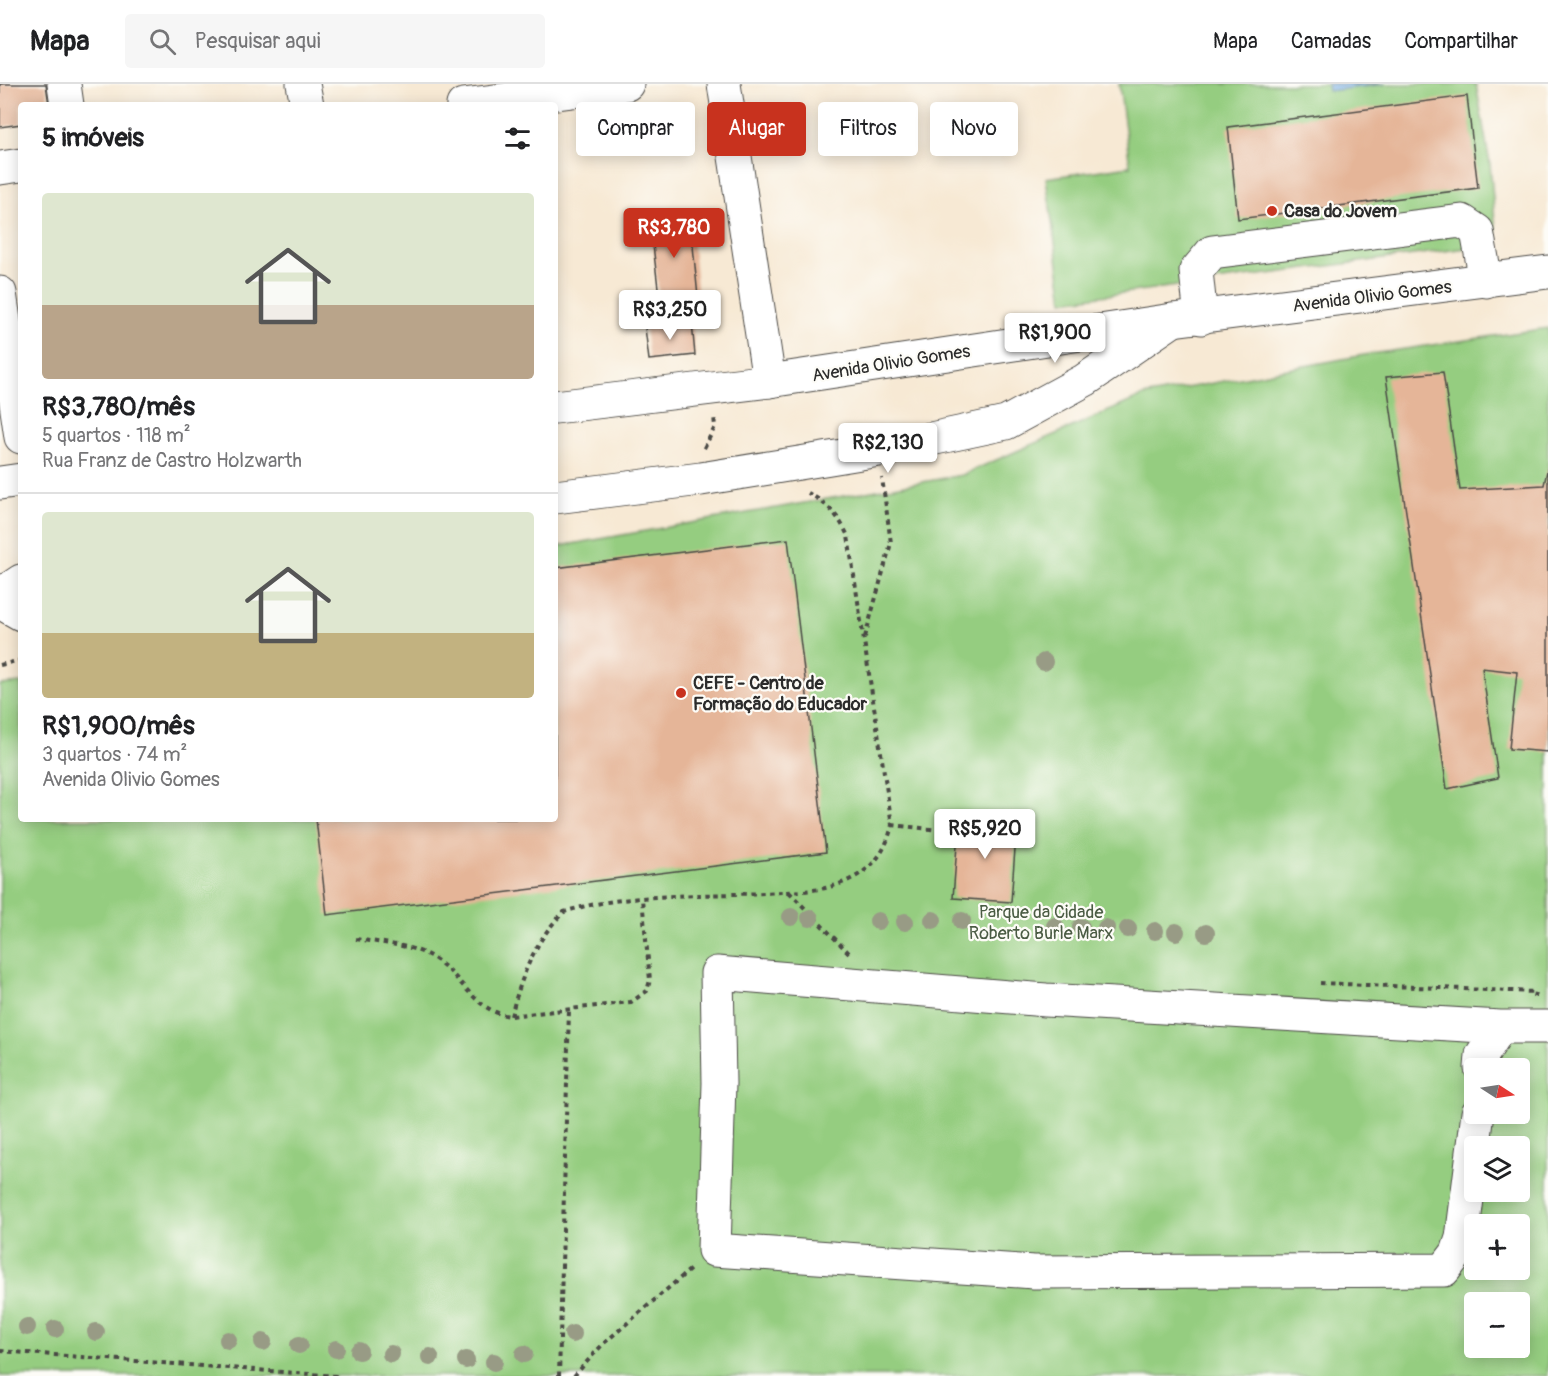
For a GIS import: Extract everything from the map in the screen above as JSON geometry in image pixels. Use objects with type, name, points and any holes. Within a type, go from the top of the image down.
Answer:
[{"type":"main road","points":[[64,84],[67,102]]},
{"type":"main road","points":[[303,84],[306,102]]},
{"type":"main road","points":[[486,102],[627,84]]},
{"type":"main road","points":[[724,84],[769,381]]},
{"type":"main road","points":[[0,168],[18,165]]},
{"type":"main road","points":[[558,497],[701,479],[879,450],[1006,423],[1187,319],[1196,271],[1212,252],[1462,221],[1477,231],[1486,281]]},
{"type":"main road","name":"Avenida Olivio Gomes","points":[[558,407],[769,381],[1187,319],[1548,272]]},
{"type":"main road","points":[[0,293],[17,398]]},
{"type":"main road","points":[[0,483],[18,480]]},
{"type":"main road","points":[[0,595],[18,583]]},
{"type":"main road","points":[[0,602],[18,612]]},
{"type":"main road","points":[[1477,1124],[1462,1238],[1457,1253],[1444,1270],[1034,1272],[714,1250],[719,1083],[717,973],[1046,1000],[1500,1027],[1540,1027]]},
{"type":"main road","points":[[1482,1058],[1500,1027]]},
{"type":"path","points":[[701,479],[699,458],[715,427],[711,387]]},
{"type":"path","points":[[864,641],[891,543],[879,450]]},
{"type":"path","points":[[511,1016],[521,979],[534,952],[564,912],[642,899],[818,890],[850,880],[874,864],[882,854],[892,825],[848,536],[838,516],[824,501],[798,488]]},
{"type":"path","points":[[0,665],[18,661]]},
{"type":"path","points":[[892,825],[949,831]]},
{"type":"path","points":[[789,891],[850,954]]},
{"type":"path","points":[[356,939],[408,948],[430,956],[494,1014],[511,1016],[632,1002],[647,992],[650,980],[642,899]]},
{"type":"path","points":[[1313,983],[1534,992],[1540,1027]]},
{"type":"path","points":[[559,1376],[569,1009]]},
{"type":"path","points":[[574,1376],[603,1344],[714,1250]]},
{"type":"path","points":[[0,1351],[337,1376]]},
{"type":"green space","name":"Casa do Jovem","points":[[1119,84],[1476,84],[1490,164],[1497,244],[1063,301],[1046,178],[1130,166]]},
{"type":"green space","name":"Parque da Cidade Roberto Burle Marx","points":[[1548,328],[1548,1376],[0,1376],[0,685],[18,683],[18,822],[558,822],[558,546],[962,475],[1143,396],[1364,355]]},
{"type":"water","points":[[1327,84],[1385,84],[1328,91]]},
{"type":"building","points":[[0,84],[46,84],[49,102],[18,102],[18,124],[0,127]]},
{"type":"building","name":"Casa do Jovem","points":[[1467,96],[1478,188],[1238,219],[1228,127]]},
{"type":"building","points":[[690,215],[698,297],[660,305],[650,219]]},
{"type":"building","points":[[692,323],[695,355],[649,360],[645,328]]},
{"type":"building","points":[[1443,372],[1460,490],[1544,485],[1548,466],[1548,752],[1509,749],[1517,672],[1482,668],[1498,778],[1447,789],[1386,377]]},
{"type":"building","name":"CEFE - Centro de Formação do Educador","points":[[788,539],[826,852],[327,915],[316,822],[558,822],[558,568]]},
{"type":"building","points":[[959,819],[1017,823],[1011,902],[953,898]]},
{"type":"place","name":"Casa do Jovem","points":[[1272,211]]},
{"type":"place","name":"CEFE - Centro de Formação do Educador","points":[[681,693]]}]
